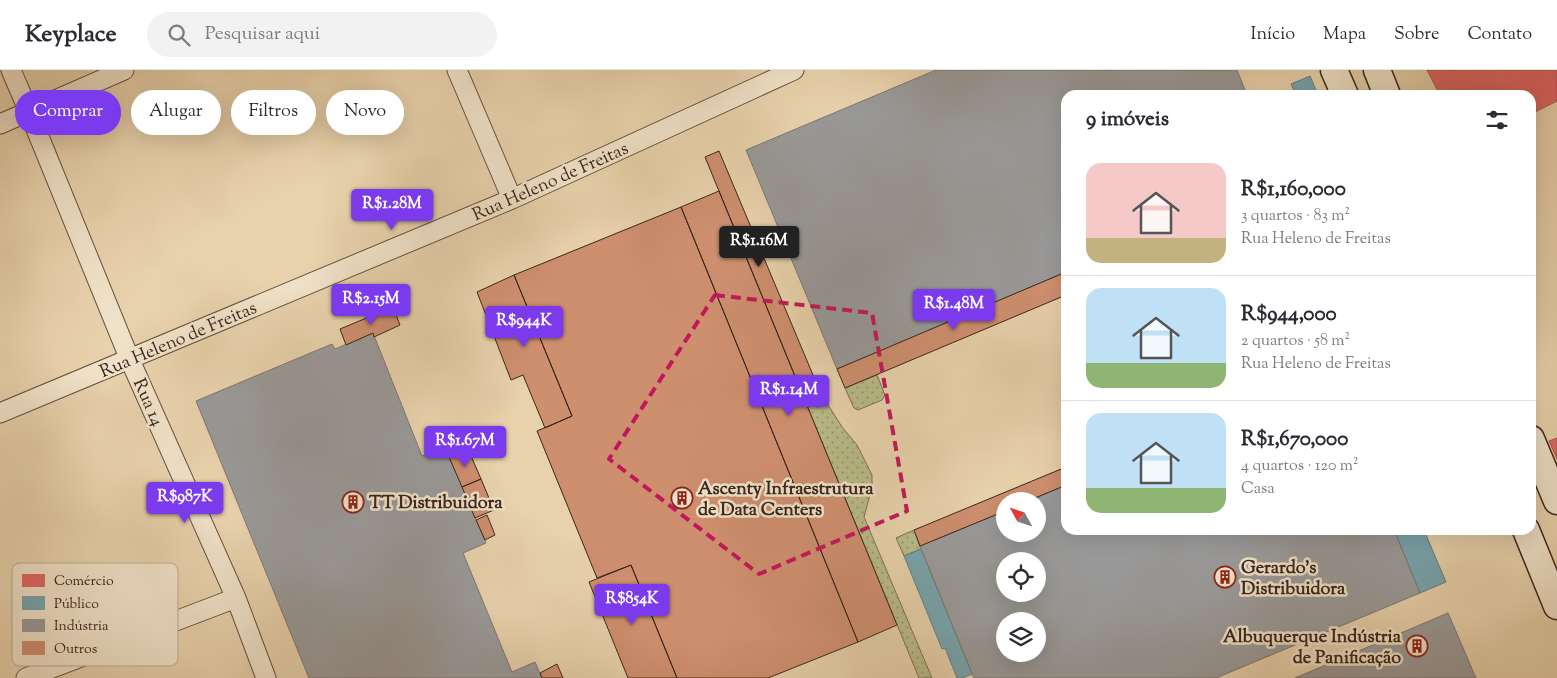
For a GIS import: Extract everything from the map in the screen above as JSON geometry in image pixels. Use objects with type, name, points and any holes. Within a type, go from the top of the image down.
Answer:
[{"type":"main road","points":[[1334,70],[1343,90]]},
{"type":"main road","points":[[1376,70],[1385,90]]},
{"type":"main road","points":[[1536,451],[1557,501]]},
{"type":"main road","points":[[1528,535],[1557,606]]},
{"type":"street","name":"Rua 14","points":[[10,70],[19,90]]},
{"type":"street","points":[[79,90],[124,70]]},
{"type":"street","points":[[457,70],[512,199]]},
{"type":"street","name":"Rua Heleno de Freitas","points":[[0,413],[512,199],[794,70]]},
{"type":"street","points":[[0,124],[15,118]]},
{"type":"street","name":"Rua 14","points":[[38,135],[130,360],[236,598],[266,678]]},
{"type":"street","points":[[178,620],[236,598]]},
{"type":"street","points":[[31,677],[60,666]]},
{"type":"highlighted area","points":[[715,295],[872,313],[907,511],[759,574],[609,459]]},
{"type":"green space","points":[[877,375],[885,395],[882,400],[858,410],[854,408],[845,388]]},
{"type":"green space","points":[[819,386],[825,400],[842,427],[857,445],[872,475],[872,487],[864,517],[932,678],[919,678],[802,393]]},
{"type":"green space","points":[[914,530],[921,549],[904,556],[896,538]]},
{"type":"building: Comércio","points":[[1427,70],[1557,70],[1557,101],[1536,112],[1536,90],[1437,90]]},
{"type":"building: Comércio","points":[[1557,438],[1557,459],[1549,441]]},
{"type":"building: Público","points":[[1310,76],[1316,90],[1294,90],[1291,84]]},
{"type":"building: Público","points":[[1396,535],[1426,535],[1446,582],[1420,593]]},
{"type":"building: Público","points":[[921,549],[972,674],[962,678],[957,678],[945,648],[942,649],[904,556]]},
{"type":"building: Indústria","points":[[936,70],[1237,70],[1245,90],[1061,90],[1061,274],[837,369],[746,150]]},
{"type":"building: Indústria","name":"TT Distribuidora","points":[[373,333],[422,456],[445,447],[486,543],[463,553],[512,672],[535,662],[542,678],[309,678],[196,401],[332,344],[335,349]]},
{"type":"building: Indústria","name":"Gerardo's Distribuidora","points":[[1061,487],[1061,535],[1396,535],[1420,593],[1216,678],[974,678],[920,546],[996,515],[996,542],[1046,542],[1046,493]]},
{"type":"building: Indústria","name":"Albuquerque Indústria de Panificação","points":[[1448,613],[1476,678],[1295,678]]},
{"type":"building: Outros","points":[[719,151],[813,375],[797,381],[705,157]]},
{"type":"building: Outros","points":[[719,191],[897,625],[858,642],[681,207]]},
{"type":"building: Outros","name":"Ascenty Infraestrutura de Data Centers","points":[[681,207],[858,642],[768,678],[677,678],[631,565],[597,578],[537,431],[572,416],[514,275]]},
{"type":"building: Outros","points":[[1061,274],[1061,297],[845,388],[837,369]]},
{"type":"building: Outros","points":[[514,275],[572,416],[545,428],[523,375],[511,380],[477,292]]},
{"type":"building: Outros","points":[[393,307],[400,325],[374,337],[373,333],[346,345],[340,329]]},
{"type":"building: Outros","points":[[468,449],[481,479],[462,487],[449,457]]},
{"type":"building: Outros","points":[[1061,469],[1061,487],[1046,493],[1006,492]]},
{"type":"building: Outros","points":[[481,479],[494,510],[475,518],[462,487]]},
{"type":"building: Outros","points":[[996,496],[996,515],[920,546],[914,530]]},
{"type":"building: Outros","points":[[487,515],[495,535],[485,540],[476,520]]},
{"type":"building: Outros","points":[[631,565],[677,678],[628,678],[589,582]]},
{"type":"building: Outros","points":[[557,664],[563,678],[542,678],[540,673]]},
{"type":"place","name":"Ascenty Infraestrutura de Data Centers","points":[[682,498]]},
{"type":"place","name":"TT Distribuidora","points":[[353,502]]},
{"type":"place","name":"Gerardo's Distribuidora","points":[[1225,577]]},
{"type":"place","name":"Albuquerque Indústria de Panificação","points":[[1417,646]]}]
